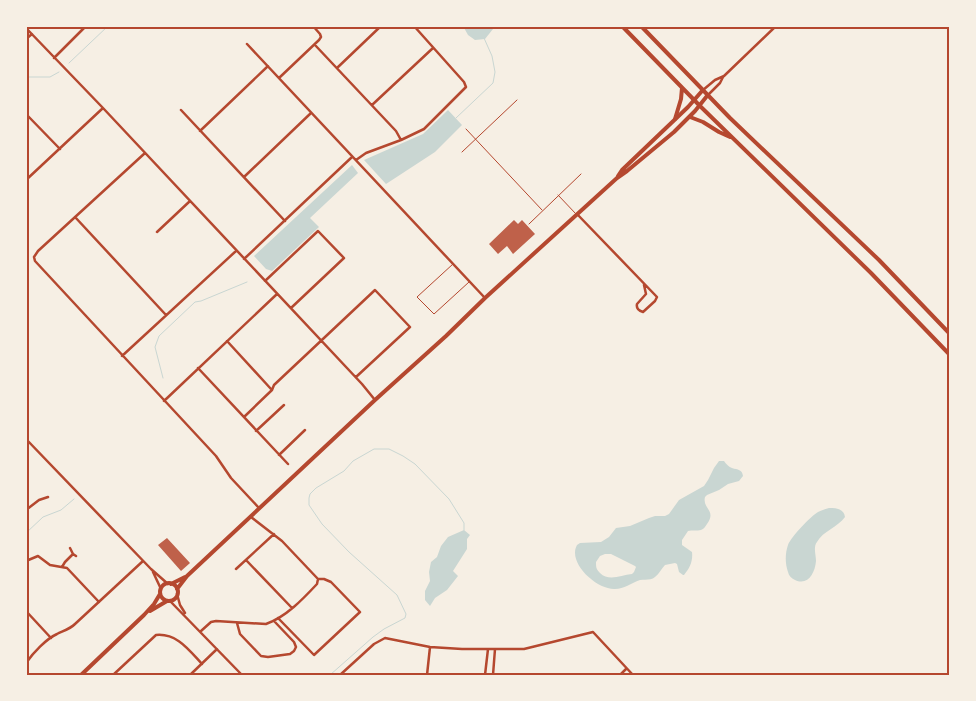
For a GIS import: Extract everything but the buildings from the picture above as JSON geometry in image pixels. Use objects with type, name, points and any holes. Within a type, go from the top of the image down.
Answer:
[{"type":"main road","points":[[622,26],[950,355]]},
{"type":"main road","points":[[640,26],[702,91],[872,253],[950,334]]},
{"type":"main road","points":[[675,119],[681,99],[682,87]]},
{"type":"main road","points":[[617,178],[622,170],[702,91]]},
{"type":"main road","points":[[144,615],[175,598],[187,576],[259,508],[577,214],[617,178],[627,172],[674,132],[708,96]]},
{"type":"main road","points":[[690,117],[734,138]]},
{"type":"main road","points":[[81,675],[144,615],[154,604],[163,586],[187,576]]},
{"type":"main road","points":[[169,584],[177,592]]},
{"type":"main road","points":[[160,592],[163,599],[169,601]]},
{"type":"street","points":[[54,58],[88,26]]},
{"type":"street","points":[[279,78],[321,37],[313,26]]},
{"type":"street","points":[[336,68],[381,26]]},
{"type":"street","points":[[356,160],[366,153],[424,129],[466,87],[464,82],[414,26]]},
{"type":"street","points":[[702,91],[724,76],[776,26]]},
{"type":"street","points":[[26,28],[356,377],[375,400]]},
{"type":"street","points":[[26,39],[32,34]]},
{"type":"street","points":[[247,44],[485,298]]},
{"type":"street","points":[[314,45],[396,131],[401,140]]},
{"type":"street","points":[[372,105],[433,48]]},
{"type":"street","points":[[200,131],[268,66]]},
{"type":"street","points":[[708,96],[724,76]]},
{"type":"street","points":[[26,180],[103,108]]},
{"type":"street","points":[[181,110],[284,221]]},
{"type":"street","points":[[244,177],[312,113]]},
{"type":"street","points":[[26,114],[60,149]]},
{"type":"street","points":[[145,153],[38,251],[34,257],[35,261],[216,456],[231,478],[259,508]]},
{"type":"street","points":[[244,259],[352,156]]},
{"type":"street","points":[[157,232],[190,202]]},
{"type":"street","points":[[577,214],[657,297],[652,305],[643,312],[638,310],[636,306],[646,294],[644,285]]},
{"type":"street","points":[[75,217],[166,315]]},
{"type":"street","points":[[265,281],[318,231],[344,258],[290,308]]},
{"type":"street","points":[[122,356],[236,250]]},
{"type":"street","points":[[244,417],[272,390],[274,384],[375,290],[410,327],[356,377]]},
{"type":"street","points":[[164,401],[277,294]]},
{"type":"street","points":[[227,341],[272,390]]},
{"type":"street","points":[[198,368],[288,464]]},
{"type":"street","points":[[256,431],[284,405]]},
{"type":"street","points":[[279,454],[305,430]]},
{"type":"street","points":[[26,439],[151,569],[169,584]]},
{"type":"street","points":[[26,510],[39,500],[48,497]]},
{"type":"street","points":[[250,517],[282,541],[318,579],[331,582],[360,612],[314,655],[278,618]]},
{"type":"street","points":[[236,569],[274,534]]},
{"type":"street","points":[[62,567],[65,562],[75,555],[70,548]]},
{"type":"street","points":[[26,560],[38,556],[50,565],[69,570],[99,602]]},
{"type":"street","points":[[26,663],[51,638],[71,628],[143,560]]},
{"type":"street","points":[[246,560],[292,608]]},
{"type":"street","points":[[151,569],[160,592]]},
{"type":"street","points":[[200,631],[211,622],[216,621],[266,624],[274,621],[292,608],[318,584],[318,579]]},
{"type":"street","points":[[177,592],[180,604],[190,621]]},
{"type":"street","points":[[169,601],[242,675]]},
{"type":"street","points":[[26,611],[51,638]]},
{"type":"street","points":[[237,623],[240,634],[261,656],[268,657],[294,652],[296,648],[294,642],[274,621]]},
{"type":"street","points":[[340,675],[374,644],[385,638],[430,647],[524,649],[593,632],[632,675]]},
{"type":"street","points":[[113,675],[156,635],[161,635],[184,644],[202,664]]},
{"type":"street","points":[[427,675],[430,647]]},
{"type":"street","points":[[190,675],[217,649]]},
{"type":"street","points":[[486,675],[488,649]]},
{"type":"street","points":[[493,675],[495,649]]},
{"type":"street","points":[[620,675],[627,668]]},
{"type":"lane","points":[[462,152],[517,100]]},
{"type":"lane","points":[[466,129],[542,210]]},
{"type":"lane","points":[[528,224],[581,174]]},
{"type":"lane","points":[[558,195],[577,214]]},
{"type":"lane","points":[[453,264],[417,297],[434,314],[469,282]]},
{"type":"lane","points":[[646,294],[652,292]]},
{"type":"shaded area","points":[[463,26],[484,26],[493,29],[485,39],[475,40],[468,35]]},
{"type":"shaded area","points":[[448,110],[462,125],[435,152],[386,184],[364,160],[423,134]]},
{"type":"shaded area","points":[[352,165],[358,173],[310,218],[319,227],[272,271],[266,269],[254,256]]},
{"type":"shaded area","points":[[719,461],[724,461],[730,467],[741,471],[743,476],[739,481],[728,484],[705,497],[705,504],[710,512],[710,519],[703,529],[688,531],[682,540],[682,545],[692,552],[691,564],[684,575],[679,572],[677,564],[665,565],[653,578],[640,580],[615,589],[600,585],[592,580],[580,567],[576,560],[575,552],[577,545],[580,543],[601,542],[609,537],[616,528],[630,526],[655,516],[669,514],[679,500],[704,486]],"holes":[[[611,554],[635,566],[634,572],[611,578],[600,573],[596,568],[596,562],[600,556]]]},
{"type":"shaded area","points":[[829,508],[840,509],[845,517],[839,524],[823,535],[816,544],[816,561],[810,577],[804,581],[791,578],[786,566],[786,555],[790,541],[818,512]]},
{"type":"shaded area","points":[[464,530],[470,535],[467,539],[467,549],[453,571],[458,576],[447,590],[435,598],[430,606],[425,600],[425,591],[430,581],[431,562],[437,557],[441,546],[448,537]]},
{"type":"waterway","points":[[69,63],[108,26]]},
{"type":"waterway","points":[[456,118],[493,83],[495,72],[492,56],[484,38]]},
{"type":"waterway","points":[[26,77],[50,77],[59,72]]},
{"type":"waterway","points":[[163,378],[155,347],[159,336],[195,302],[247,282]]},
{"type":"waterway","points":[[330,675],[373,637],[405,618],[406,614],[397,595],[349,552],[322,524],[309,505],[310,494],[316,488],[344,471],[353,461],[374,449],[389,449],[415,464],[449,499],[464,523],[464,530]]},
{"type":"waterway","points":[[26,533],[43,517],[61,510],[74,499]]}]
